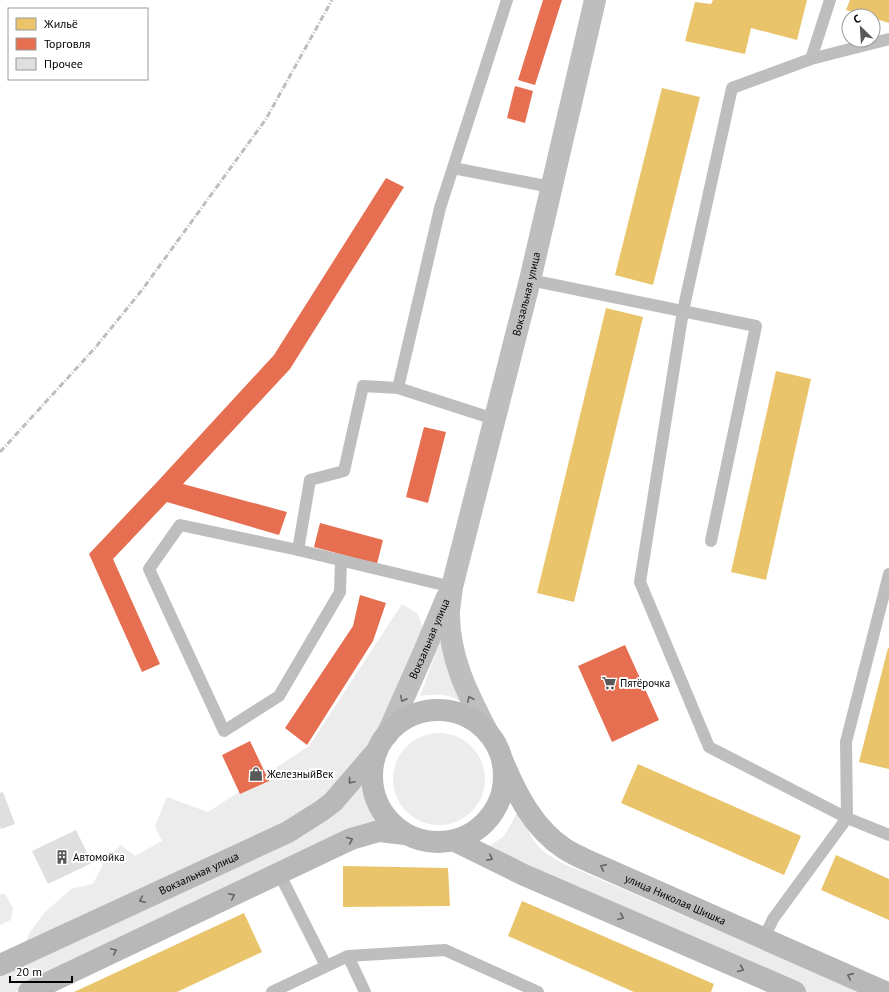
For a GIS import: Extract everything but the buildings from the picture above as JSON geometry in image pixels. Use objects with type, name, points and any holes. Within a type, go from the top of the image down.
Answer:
[{"type":"main road","points":[[437,710],[456,713],[468,718],[488,733],[497,747],[502,762],[504,782],[499,802],[488,820],[472,833],[455,841],[433,842],[412,838],[390,822],[379,807],[373,789],[372,770],[381,743],[401,722],[418,713],[437,710]]},
{"type":"main road","name":"Вокзальная улица","points":[[0,965],[288,832],[333,802],[381,743]]},
{"type":"main road","name":"улица Николая Шишка","points":[[502,762],[512,784],[535,821],[565,849],[584,859],[886,992]]},
{"type":"main road","points":[[29,992],[352,839],[379,831],[405,834]]},
{"type":"main road","points":[[455,841],[524,875],[795,992]]},
{"type":"street","name":"Вокзальная улица","points":[[488,733],[466,689],[456,659],[449,612],[452,587],[530,280],[595,0]]},
{"type":"street","name":"Вокзальная улица","points":[[381,743],[423,654],[440,611],[452,587]]},
{"type":"lane","points":[[398,388],[440,208],[507,0]]},
{"type":"lane","points":[[811,58],[830,0]]},
{"type":"lane","points":[[889,39],[811,58],[732,88],[683,311],[640,582],[709,747],[847,818],[889,834]]},
{"type":"lane","points":[[453,168],[551,187]]},
{"type":"lane","points":[[530,280],[756,326],[711,541]]},
{"type":"lane","points":[[298,550],[310,480],[344,471],[363,386],[398,388],[494,419]]},
{"type":"lane","points":[[341,560],[340,592],[279,696],[224,731],[149,570],[180,525],[298,550],[341,560],[452,587]]},
{"type":"lane","points":[[764,938],[773,919],[847,818],[846,742],[889,574]]},
{"type":"lane","points":[[279,873],[326,966]]},
{"type":"lane","points":[[272,992],[348,956],[445,950],[538,992]]},
{"type":"lane","points":[[348,956],[364,992]]},
{"type":"shaded area","points":[[402,604],[417,613],[422,625],[423,638],[382,723],[351,768],[330,791],[290,819],[22,951],[29,934],[44,913],[71,889],[93,884],[104,862],[121,845],[135,856],[162,841],[155,826],[167,797],[208,812],[309,746]]},
{"type":"shaded area","points":[[440,642],[461,702],[447,696],[420,696]]},
{"type":"shaded area","points":[[439,733],[457,737],[471,747],[481,761],[485,779],[481,797],[471,811],[457,821],[439,825],[421,821],[407,811],[397,797],[393,779],[397,761],[407,747],[421,737]]},
{"type":"shaded area","points":[[364,783],[369,803],[378,821],[14,992],[0,992],[0,976],[272,846],[353,793]]},
{"type":"shaded area","points":[[517,813],[520,813],[539,847],[562,863],[861,992],[806,992],[564,887],[484,850],[504,836]]},
{"type":"shaded area","points":[[0,894],[5,894],[13,908],[11,920],[0,925]]},
{"type":"railway","points":[[0,452],[95,348],[142,290],[266,119],[332,0]]},
{"type":"place","name":"Пятёрочка","points":[[609,683]]},
{"type":"place","name":"ЖелезныйВек","points":[[256,774]]},
{"type":"place","name":"Автомойка","points":[[62,857]]}]
